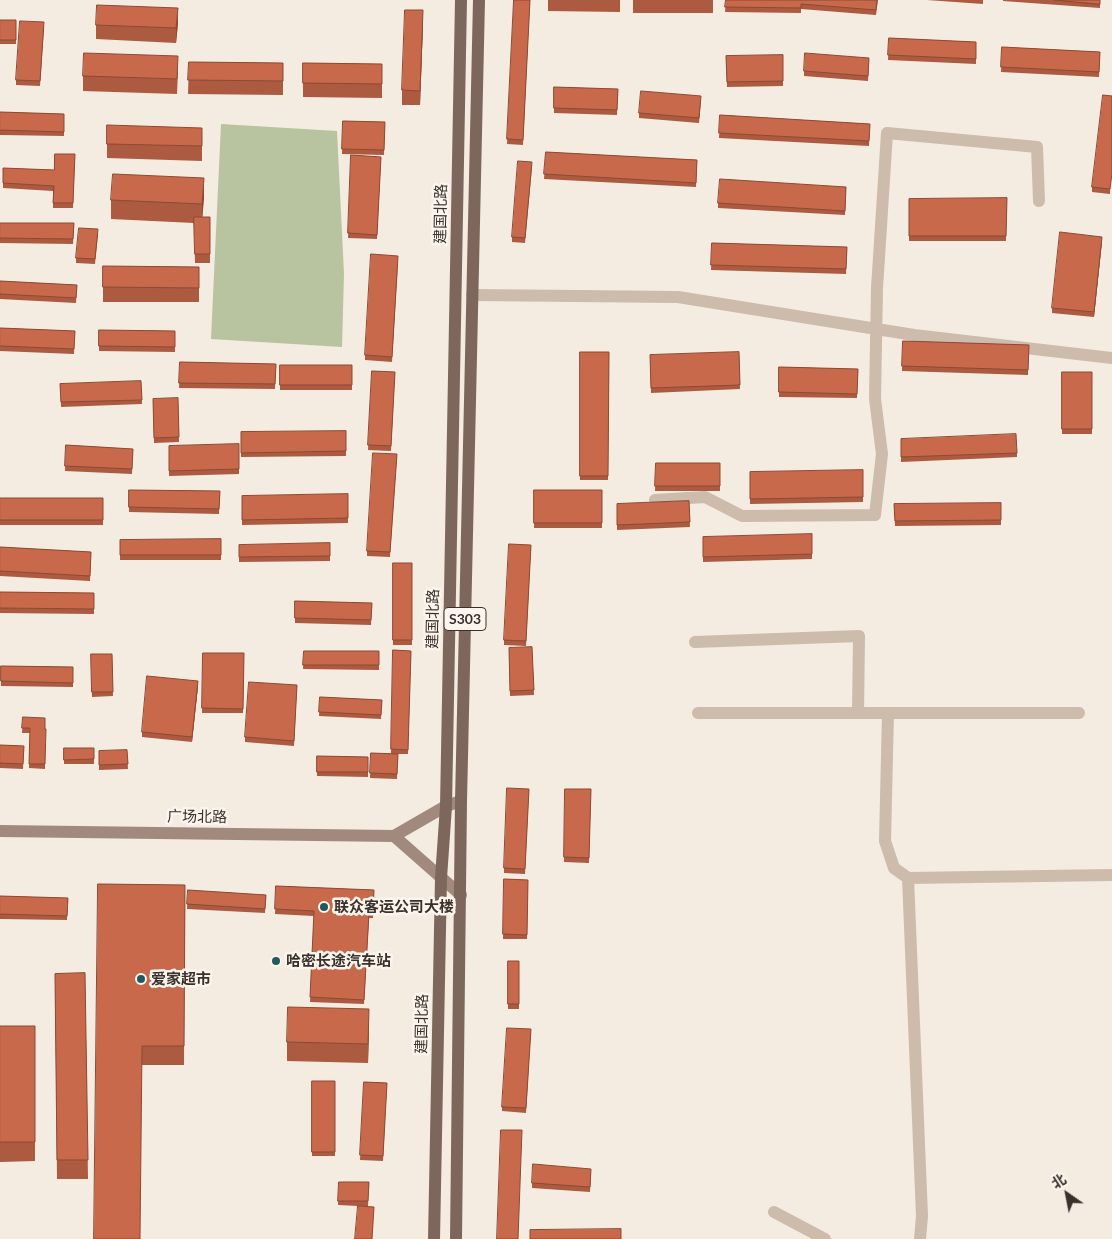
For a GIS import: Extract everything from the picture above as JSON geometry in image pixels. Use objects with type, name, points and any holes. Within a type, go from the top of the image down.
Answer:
[{"type":"main road","name":"建国北路","points":[[434,1239],[440,878],[446,806],[462,0]]},
{"type":"main road","name":"S303","points":[[456,1239],[461,800],[479,0]]},
{"type":"main road","points":[[461,800],[446,806],[394,836],[461,895]]},
{"type":"main road","name":"广场北路","points":[[0,831],[394,836]]},
{"type":"street","points":[[655,500],[705,498],[742,516],[875,515],[882,454],[875,399],[877,288],[887,134],[1037,147],[1039,201]]},
{"type":"street","points":[[472,294],[678,297],[914,335],[1112,358]]},
{"type":"street","points":[[695,642],[859,636],[858,713]]},
{"type":"street","points":[[698,713],[1079,713]]},
{"type":"street","points":[[888,713],[885,841],[894,868],[908,878],[1112,875]]},
{"type":"street","points":[[908,878],[922,1216],[920,1239]]},
{"type":"street","points":[[774,1212],[825,1239]]},
{"type":"green space","points":[[221,124],[337,131],[344,274],[342,347],[211,339]]},
{"type":"building","points":[[514,0],[530,0],[523,140],[507,139]]},
{"type":"building","points":[[726,0],[877,0],[876,10],[801,4],[801,8],[725,7]]},
{"type":"building","points":[[1054,0],[1100,0],[1100,4]]},
{"type":"building","points":[[97,5],[178,8],[176,28],[96,25]]},
{"type":"building","points":[[405,10],[423,10],[420,91],[402,90]]},
{"type":"building","points":[[0,20],[16,20],[16,40],[0,40]]},
{"type":"building","points":[[20,21],[44,22],[40,81],[16,80]]},
{"type":"building","points":[[889,38],[976,42],[976,59],[888,55]]},
{"type":"building","points":[[1002,47],[1100,52],[1099,72],[1001,67]]},
{"type":"building","points":[[84,53],[178,56],[177,79],[83,76]]},
{"type":"building","points":[[805,53],[869,58],[868,76],[804,71]]},
{"type":"building","points":[[783,55],[783,81],[727,82],[726,56]]},
{"type":"building","points":[[189,62],[283,63],[283,81],[188,80]]},
{"type":"building","points":[[303,63],[382,64],[382,84],[303,83]]},
{"type":"building","points":[[554,87],[618,89],[617,110],[554,108]]},
{"type":"building","points":[[641,91],[701,96],[699,118],[639,113]]},
{"type":"building","points":[[1103,95],[1112,96],[1112,173],[1110,189],[1092,187]]},
{"type":"building","points":[[0,112],[64,114],[64,132],[0,130]]},
{"type":"building","points":[[720,115],[870,124],[869,141],[719,133]]},
{"type":"building","points":[[343,121],[385,122],[384,150],[342,149]]},
{"type":"building","points":[[107,125],[202,128],[202,146],[107,144]]},
{"type":"building","points":[[546,152],[697,160],[696,183],[544,174]]},
{"type":"building","points":[[55,154],[75,154],[73,203],[53,203],[54,186],[3,183],[3,168],[54,170]]},
{"type":"building","points":[[351,155],[381,157],[377,235],[348,233]]},
{"type":"building","points":[[518,161],[532,162],[525,238],[512,237]]},
{"type":"building","points":[[113,174],[204,178],[202,204],[111,200]]},
{"type":"building","points":[[720,179],[846,187],[845,211],[718,203]]},
{"type":"building","points":[[1007,198],[1006,236],[909,236],[909,199]]},
{"type":"building","points":[[194,217],[210,217],[210,254],[195,254]]},
{"type":"building","points":[[0,223],[74,223],[73,239],[0,238]]},
{"type":"building","points":[[79,228],[98,229],[95,259],[76,258]]},
{"type":"building","points":[[1060,232],[1102,237],[1094,312],[1052,308]]},
{"type":"building","points":[[712,243],[847,247],[846,269],[711,265]]},
{"type":"building","points":[[371,254],[398,256],[392,357],[365,355]]},
{"type":"building","points":[[103,266],[199,267],[199,288],[103,287]]},
{"type":"building","points":[[0,281],[77,285],[76,298],[0,294]]},
{"type":"building","points":[[0,328],[75,331],[74,349],[0,346]]},
{"type":"building","points":[[99,330],[175,331],[175,347],[99,346]]},
{"type":"building","points":[[903,341],[1029,345],[1028,370],[902,366]]},
{"type":"building","points":[[580,352],[609,352],[608,476],[580,476]]},
{"type":"building","points":[[739,352],[740,385],[651,388],[650,355]]},
{"type":"building","points":[[180,362],[276,364],[275,384],[179,383]]},
{"type":"building","points":[[280,365],[352,365],[352,385],[280,385]]},
{"type":"building","points":[[779,367],[858,369],[857,394],[779,392]]},
{"type":"building","points":[[372,371],[395,372],[391,446],[368,445]]},
{"type":"building","points":[[1062,372],[1092,372],[1092,429],[1062,429]]},
{"type":"building","points":[[141,381],[142,400],[61,402],[60,384]]},
{"type":"building","points":[[178,398],[179,437],[154,438],[153,399]]},
{"type":"building","points":[[346,431],[346,451],[241,453],[241,432]]},
{"type":"building","points":[[1016,434],[1017,453],[901,457],[901,439]]},
{"type":"building","points":[[239,444],[239,469],[169,471],[169,446]]},
{"type":"building","points":[[66,445],[133,449],[132,469],[65,466]]},
{"type":"building","points":[[373,453],[397,454],[390,552],[367,551]]},
{"type":"building","points":[[656,463],[720,463],[720,486],[655,486]]},
{"type":"building","points":[[863,470],[863,497],[750,499],[750,472]]},
{"type":"building","points":[[129,490],[220,491],[219,509],[129,507]]},
{"type":"building","points":[[534,490],[602,490],[602,523],[534,523]]},
{"type":"building","points":[[348,494],[348,518],[242,520],[242,496]]},
{"type":"building","points":[[0,498],[103,498],[103,520],[0,520]]},
{"type":"building","points":[[689,501],[690,522],[617,525],[617,504]]},
{"type":"building","points":[[1001,503],[1001,520],[895,521],[894,504]]},
{"type":"building","points":[[812,534],[812,554],[703,557],[703,537]]},
{"type":"building","points":[[221,539],[221,555],[120,555],[120,540]]},
{"type":"building","points":[[330,543],[330,556],[239,557],[239,545]]},
{"type":"building","points":[[509,544],[531,545],[526,641],[504,640]]},
{"type":"building","points":[[0,547],[91,552],[90,576],[0,571]]},
{"type":"building","points":[[393,563],[412,563],[412,640],[393,640]]},
{"type":"building","points":[[0,592],[94,593],[94,609],[0,608]]},
{"type":"building","points":[[295,601],[372,603],[371,620],[295,618]]},
{"type":"building","points":[[532,647],[534,690],[510,691],[509,648]]},
{"type":"building","points":[[393,650],[411,651],[408,750],[391,749]]},
{"type":"building","points":[[304,651],[379,651],[379,665],[303,665]]},
{"type":"building","points":[[203,653],[244,653],[243,709],[202,708]]},
{"type":"building","points":[[91,654],[112,654],[113,692],[92,692]]},
{"type":"building","points":[[1,666],[73,667],[73,683],[1,681]]},
{"type":"building","points":[[147,676],[198,681],[192,737],[142,732]]},
{"type":"building","points":[[249,682],[297,685],[294,741],[245,737]]},
{"type":"building","points":[[320,697],[382,700],[381,715],[319,712]]},
{"type":"building","points":[[23,717],[45,718],[45,764],[29,764],[30,728],[22,728]]},
{"type":"building","points":[[0,745],[24,746],[23,764],[0,763]]},
{"type":"building","points":[[64,748],[94,748],[94,759],[64,760]]},
{"type":"building","points":[[127,750],[128,764],[99,765],[99,751]]},
{"type":"building","points":[[371,753],[398,754],[397,774],[370,773]]},
{"type":"building","points":[[317,756],[368,757],[368,772],[317,772]]},
{"type":"building","points":[[507,788],[529,789],[525,869],[504,868]]},
{"type":"building","points":[[565,789],[591,789],[589,858],[564,857]]},
{"type":"building","points":[[504,879],[528,880],[527,935],[503,934]]},
{"type":"building","points":[[98,884],[185,885],[184,1046],[142,1046],[140,1239],[94,1239]]},
{"type":"building","points":[[276,886],[374,890],[373,913],[369,913],[364,1000],[310,997],[314,911],[275,909]]},
{"type":"building","points":[[188,890],[266,895],[265,909],[187,904]]},
{"type":"building","points":[[0,896],[68,898],[67,916],[0,914]]},
{"type":"building","points":[[508,961],[519,961],[519,1004],[508,1004]]},
{"type":"building","points":[[85,973],[88,1160],[57,1160],[55,974]]},
{"type":"building","points":[[288,1007],[369,1009],[368,1044],[287,1042]]},
{"type":"building","points":[[0,1026],[35,1026],[35,1142],[0,1142]]},
{"type":"building","points":[[507,1028],[531,1029],[526,1108],[502,1107]]},
{"type":"building","points":[[312,1081],[335,1081],[335,1152],[312,1152]]},
{"type":"building","points":[[364,1082],[387,1083],[383,1156],[360,1155]]},
{"type":"building","points":[[501,1130],[522,1130],[518,1239],[497,1239]]},
{"type":"building","points":[[533,1164],[591,1169],[590,1187],[532,1183]]},
{"type":"building","points":[[339,1182],[369,1182],[368,1201],[338,1201]]},
{"type":"building","points":[[358,1206],[374,1207],[372,1239],[355,1239]]},
{"type":"building","points":[[621,1229],[621,1239],[530,1239],[530,1230]]},
{"type":"place","name":"联众客运公司大楼","points":[[324,907]]},
{"type":"place","name":"哈密长途汽车站","points":[[276,961]]},
{"type":"place","name":"爱家超市","points":[[141,979]]}]
